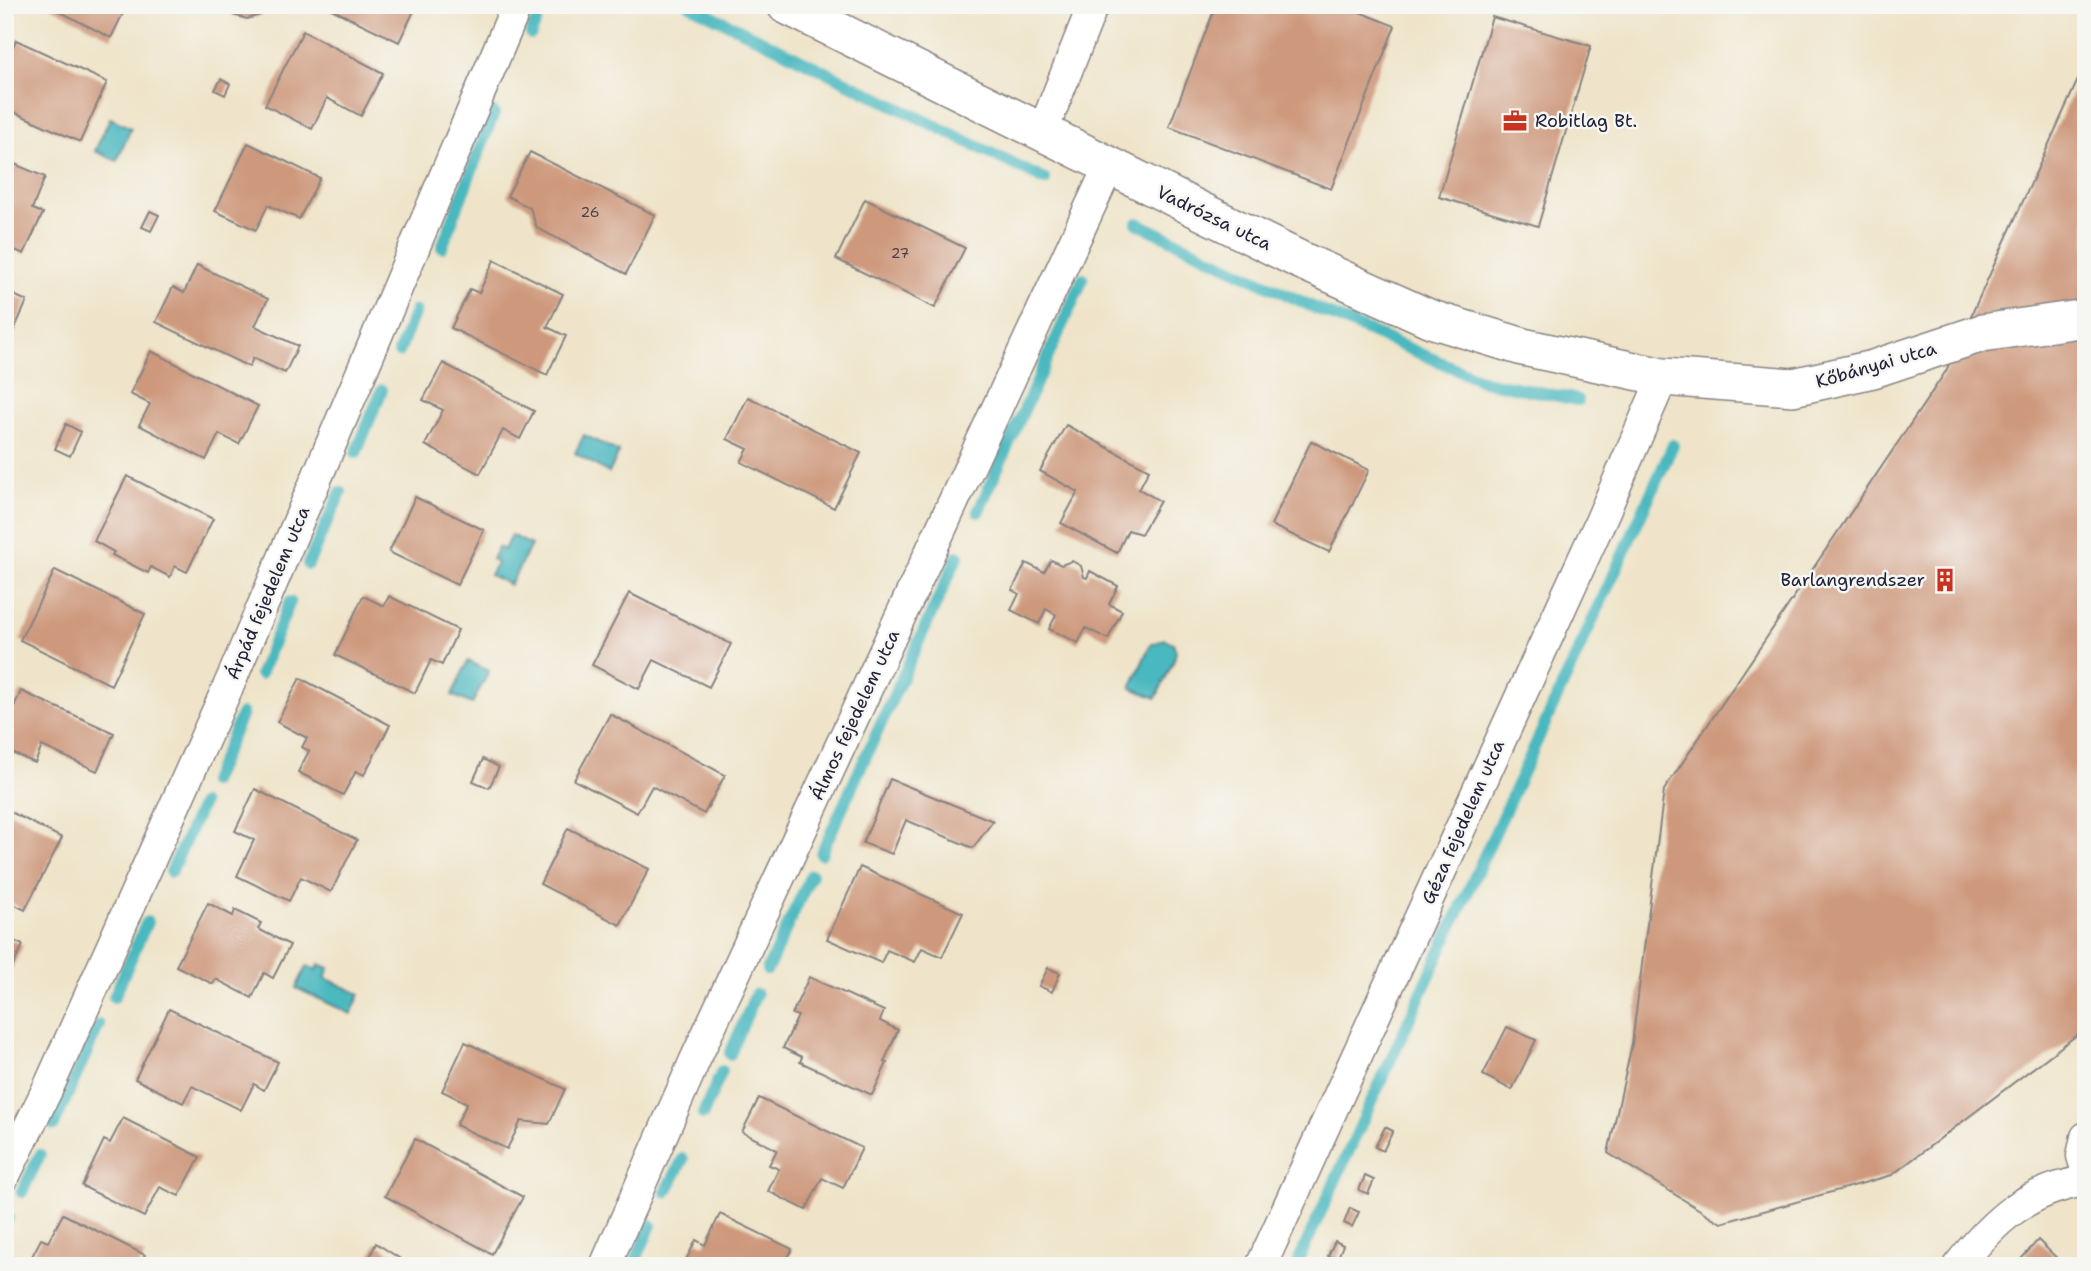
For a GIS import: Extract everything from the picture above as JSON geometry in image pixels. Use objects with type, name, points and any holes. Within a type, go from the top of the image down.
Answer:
[{"type":"street","name":"Árpád fejedelem utca","points":[[5,1175],[49,1086],[232,678],[517,5]]},
{"type":"street","name":"Vadrózsa utca","points":[[786,5],[1300,260],[1431,319],[1523,347],[1663,377]]},
{"type":"street","points":[[1043,131],[1093,5]]},
{"type":"street","name":"Álmos fejedelem utca","points":[[605,1266],[695,1060],[1109,166]]},
{"type":"street","name":"Kőbányai utca","points":[[1663,377],[1793,387],[1873,369],[1982,333],[2086,318]]},
{"type":"street","name":"Géza fejedelem utca","points":[[1261,1266],[1663,377]]},
{"type":"street","points":[[2086,1137],[2082,1156],[2086,1169]]},
{"type":"street","points":[[1958,1266],[2002,1217],[2024,1202],[2065,1184],[2086,1181]]},
{"type":"water","points":[[110,118],[131,128],[117,161],[95,151]]},
{"type":"water","points":[[584,435],[619,452],[609,473],[575,453]]},
{"type":"water","points":[[511,535],[531,545],[510,585],[490,575],[497,562],[492,559],[498,547],[504,550]]},
{"type":"water","points":[[1164,639],[1173,643],[1176,651],[1156,698],[1131,688],[1150,645]]},
{"type":"water","points":[[468,661],[489,671],[472,704],[452,695]]},
{"type":"water","points":[[319,964],[329,968],[325,978],[360,994],[351,1014],[296,988],[307,966],[317,970]]},
{"type":"building","points":[[47,5],[127,5],[111,38]]},
{"type":"building","points":[[236,5],[266,5],[261,15],[247,19],[233,15]]},
{"type":"building","points":[[323,5],[406,5],[415,9],[399,42]]},
{"type":"building","points":[[1216,5],[1342,5],[1395,26],[1331,189],[1169,127]]},
{"type":"building","name":"Robitlag Bt.","points":[[1492,17],[1591,46],[1538,226],[1439,197]]},
{"type":"building","points":[[303,31],[383,73],[361,116],[327,98],[312,129],[265,105]]},
{"type":"building","points":[[16,40],[107,82],[80,142],[5,108],[5,63]]},
{"type":"building","name":"Barlangrendszer","points":[[2086,62],[2086,1028],[1892,1175],[1721,1223],[1608,1153],[1632,1044],[1664,790],[1946,371]]},
{"type":"building","points":[[221,79],[230,84],[225,95],[215,90]]},
{"type":"building","points":[[248,143],[320,178],[299,219],[268,205],[256,230],[215,211]]},
{"type":"building","points":[[530,152],[655,215],[626,274],[537,228],[530,208],[507,196]]},
{"type":"building","points":[[5,160],[45,177],[32,209],[43,213],[24,254],[8,247],[5,251]]},
{"type":"building","points":[[865,199],[965,248],[935,308],[836,259]]},
{"type":"building","points":[[150,211],[159,215],[151,231],[142,227]]},
{"type":"building","points":[[494,260],[563,294],[547,327],[566,336],[547,375],[451,328],[470,289],[479,293]]},
{"type":"building","points":[[197,265],[268,299],[255,326],[298,346],[285,373],[253,358],[249,367],[156,322],[173,287],[184,293]]},
{"type":"building","points":[[5,291],[27,301],[5,350]]},
{"type":"building","points":[[151,351],[258,406],[239,444],[219,434],[206,460],[139,425],[150,404],[130,394]]},
{"type":"building","points":[[443,363],[534,411],[520,439],[503,430],[480,474],[425,445],[443,410],[423,400]]},
{"type":"building","points":[[748,397],[861,453],[834,508],[741,462],[748,449],[727,439]]},
{"type":"building","points":[[66,424],[81,432],[70,456],[55,449]]},
{"type":"building","points":[[1066,425],[1149,470],[1139,489],[1160,501],[1141,534],[1128,530],[1117,553],[1061,523],[1078,492],[1040,471]]},
{"type":"building","points":[[1311,441],[1369,470],[1329,552],[1271,525]]},
{"type":"building","points":[[127,476],[213,519],[187,572],[175,566],[170,577],[151,567],[148,573],[112,555],[114,552],[94,541]]},
{"type":"building","points":[[415,497],[484,530],[457,585],[389,552]]},
{"type":"building","points":[[1051,560],[1061,565],[1072,561],[1081,566],[1084,577],[1087,578],[1090,571],[1118,586],[1109,604],[1122,611],[1108,639],[1086,628],[1078,643],[1049,629],[1056,615],[1046,609],[1039,624],[1011,610],[1019,594],[1012,590],[1026,563],[1044,572]]},
{"type":"building","points":[[55,570],[145,614],[111,685],[20,640]]},
{"type":"building","points":[[629,593],[731,644],[709,687],[654,660],[639,689],[592,665]]},
{"type":"building","points":[[363,596],[384,606],[389,596],[458,630],[442,665],[431,660],[415,693],[335,655]]},
{"type":"building","points":[[300,678],[390,725],[364,775],[356,771],[343,795],[298,772],[309,751],[302,747],[307,738],[277,722]]},
{"type":"building","points":[[21,691],[114,733],[97,771],[42,746],[35,763],[5,750],[5,726]]},
{"type":"building","points":[[610,714],[725,775],[704,814],[652,786],[637,813],[574,780]]},
{"type":"building","points":[[483,759],[499,767],[489,788],[473,781]]},
{"type":"building","points":[[890,779],[993,821],[973,848],[906,820],[892,854],[863,843]]},
{"type":"building","points":[[255,789],[357,840],[331,892],[301,877],[289,901],[237,876],[254,840],[235,831]]},
{"type":"building","points":[[5,809],[62,838],[25,910],[5,900]]},
{"type":"building","points":[[568,828],[649,869],[620,925],[540,884]]},
{"type":"building","points":[[860,867],[963,913],[942,957],[922,948],[915,962],[887,950],[881,963],[827,939]]},
{"type":"building","points":[[208,903],[233,916],[235,910],[261,923],[258,929],[290,945],[273,978],[264,973],[252,998],[216,979],[213,984],[176,966]]},
{"type":"building","points":[[5,937],[23,945],[5,982]]},
{"type":"building","points":[[1048,968],[1060,973],[1052,992],[1039,986]]},
{"type":"building","points":[[809,977],[884,1011],[880,1021],[898,1030],[872,1095],[800,1062],[802,1057],[783,1048],[798,1016],[792,1014]]},
{"type":"building","points":[[169,1009],[278,1062],[264,1090],[254,1084],[241,1110],[192,1086],[183,1103],[135,1079]]},
{"type":"building","points":[[1507,1027],[1536,1040],[1512,1090],[1483,1075]]},
{"type":"building","points":[[465,1042],[565,1089],[549,1124],[521,1121],[507,1149],[456,1125],[467,1103],[442,1091]]},
{"type":"building","points":[[759,1098],[862,1148],[843,1188],[822,1178],[806,1210],[768,1191],[779,1169],[769,1165],[777,1150],[742,1132]]},
{"type":"building","points":[[123,1118],[200,1157],[179,1196],[160,1187],[144,1217],[82,1186],[104,1140],[110,1143]]},
{"type":"building","points":[[1385,1127],[1393,1131],[1383,1151],[1375,1147]]},
{"type":"building","points":[[415,1139],[523,1197],[492,1254],[385,1196]]},
{"type":"building","points":[[1365,1176],[1374,1180],[1368,1194],[1359,1190]]},
{"type":"building","points":[[1350,1208],[1359,1212],[1352,1227],[1344,1223]]},
{"type":"building","points":[[63,1214],[145,1255],[139,1266],[27,1266],[41,1239],[48,1242]]},
{"type":"building","points":[[720,1214],[792,1249],[784,1266],[683,1266],[696,1240],[705,1245]]},
{"type":"building","points":[[2038,1240],[2065,1266],[2015,1266]]},
{"type":"building","points":[[1335,1241],[1343,1245],[1337,1260],[1328,1256]]},
{"type":"building","points":[[376,1243],[411,1266],[366,1266]]},
{"type":"waterway","points":[[690,5],[1045,180]]},
{"type":"waterway","points":[[531,34],[542,6]]},
{"type":"waterway","points":[[442,247],[494,113]]},
{"type":"waterway","points":[[1137,223],[1317,309],[1484,381],[1578,400]]},
{"type":"waterway","points":[[978,512],[1083,279]]},
{"type":"waterway","points":[[399,352],[415,311]]},
{"type":"waterway","points":[[356,453],[382,390]]},
{"type":"waterway","points":[[1296,1266],[1673,445]]},
{"type":"waterway","points":[[308,564],[341,492]]},
{"type":"waterway","points":[[821,854],[958,556]]},
{"type":"waterway","points":[[260,674],[290,602]]},
{"type":"waterway","points":[[212,782],[242,714]]},
{"type":"waterway","points":[[171,872],[202,804]]},
{"type":"waterway","points":[[767,970],[811,875]]},
{"type":"waterway","points":[[114,997],[147,922]]},
{"type":"waterway","points":[[730,1054],[756,994]]},
{"type":"waterway","points":[[54,1125],[99,1025]]},
{"type":"waterway","points":[[703,1114],[722,1071]]},
{"type":"waterway","points":[[22,1192],[40,1155]]},
{"type":"waterway","points":[[666,1192],[683,1159]]},
{"type":"waterway","points":[[5,1223],[8,1218]]},
{"type":"waterway","points":[[634,1264],[651,1225]]},
{"type":"place","name":"Robitlag Bt.","points":[[1515,121]]},
{"type":"place","name":"Barlangrendszer","points":[[1945,580]]}]
